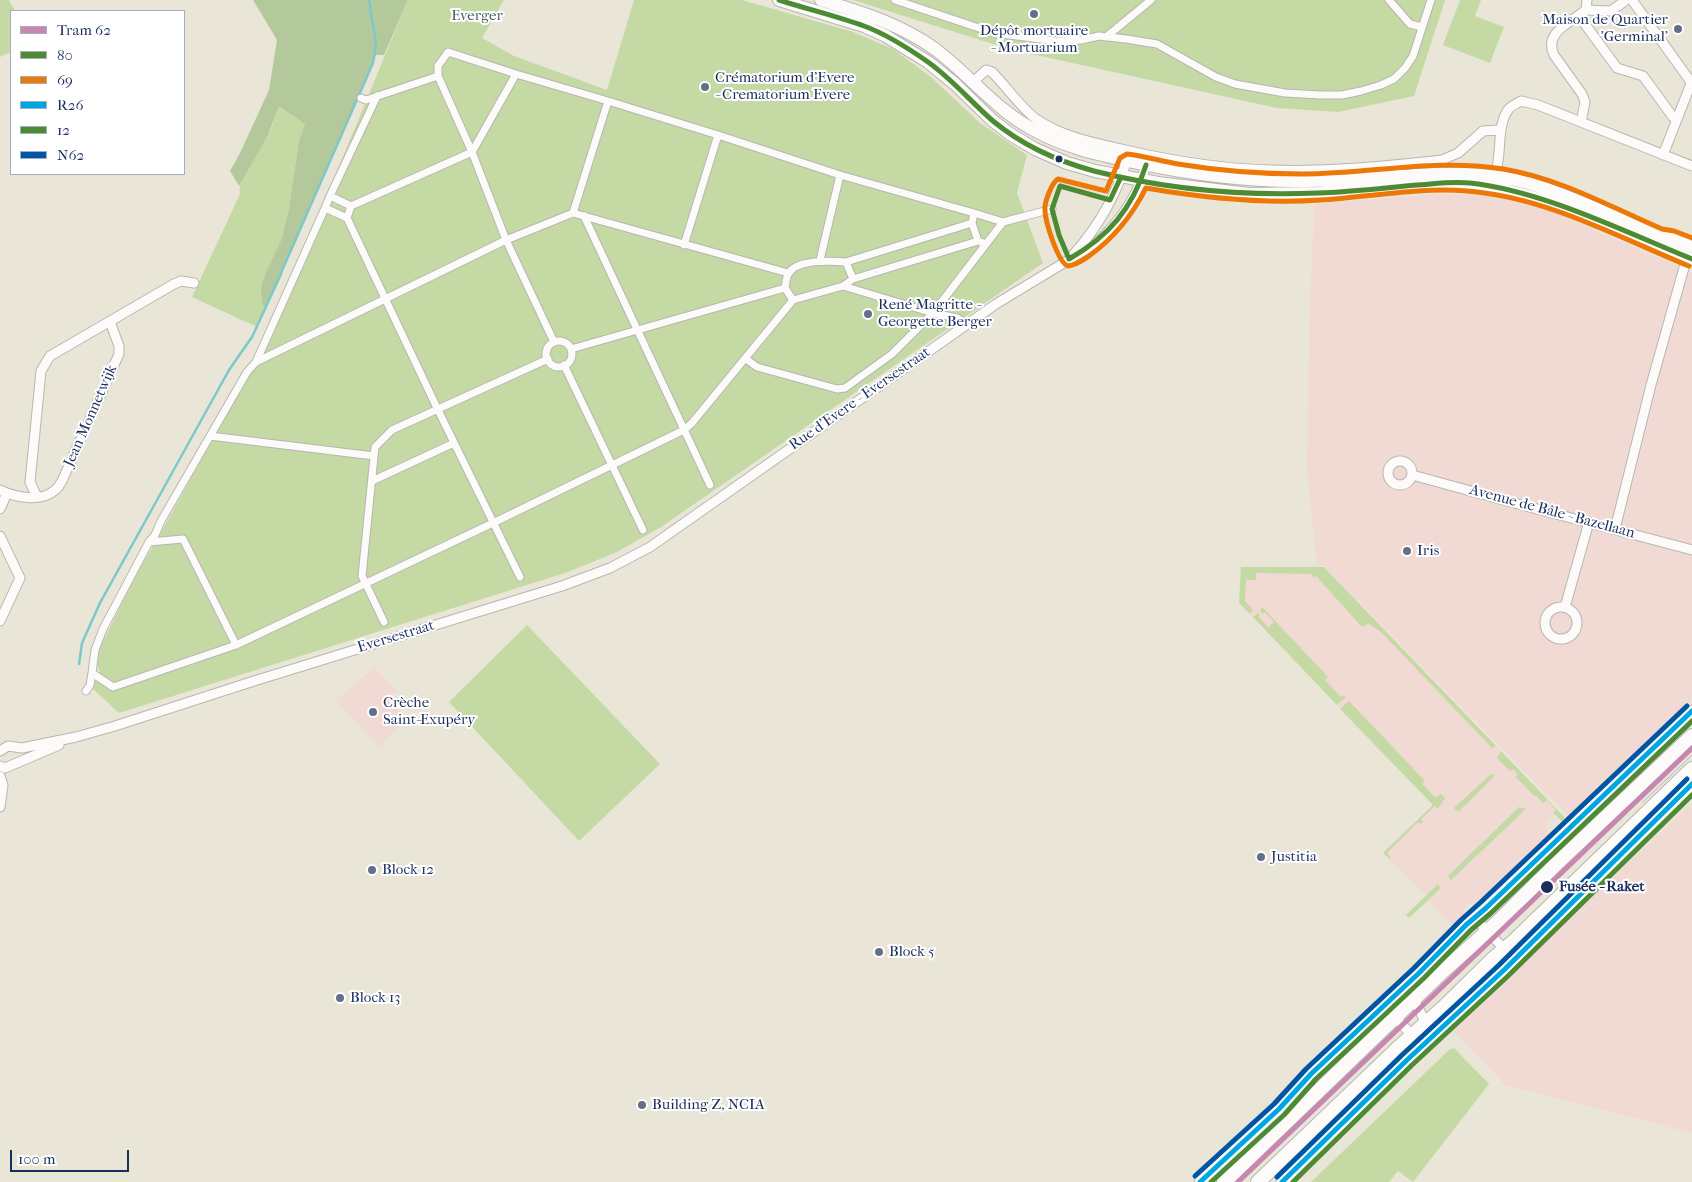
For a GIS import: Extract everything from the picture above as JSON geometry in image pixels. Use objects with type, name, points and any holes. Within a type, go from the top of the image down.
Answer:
[{"type":"main road","points":[[779,0],[864,26],[886,36],[928,62],[1004,130],[1035,149],[1077,166],[1122,177],[1203,190],[1249,194],[1319,193],[1431,184],[1468,184],[1528,194],[1691,254]]},
{"type":"main road","points":[[821,0],[885,21],[913,35],[936,50],[1004,111],[1037,132],[1068,145],[1128,156],[1146,165],[1206,176],[1287,181],[1329,181],[1479,172],[1534,184],[1660,236],[1672,238],[1691,254]]},
{"type":"main road","points":[[1226,1181],[1692,736]]},
{"type":"main road","points":[[1258,1182],[1426,1023],[1509,954],[1692,769]]},
{"type":"street","points":[[895,0],[994,32],[1056,40],[1081,40],[1100,36],[1105,38],[1126,38],[1157,44],[1207,73],[1235,84],[1284,93],[1342,95],[1381,85],[1394,79],[1405,68],[1413,56],[1431,0]]},
{"type":"street","points":[[1105,38],[1151,0]]},
{"type":"street","points":[[1389,0],[1410,24],[1422,27]]},
{"type":"street","points":[[1587,0],[1583,13],[1617,68],[1643,76],[1672,117],[1677,119]]},
{"type":"street","points":[[1581,122],[1585,102],[1582,94],[1551,49],[1551,39],[1554,33],[1583,13],[1611,11],[1626,0]]},
{"type":"street","points":[[1632,0],[1692,82],[1663,155]]},
{"type":"street","points":[[554,342],[506,240],[472,152],[438,76],[438,66],[448,52],[718,135],[840,175],[1003,222],[1052,209]]},
{"type":"street","points":[[962,92],[986,70],[992,72],[1035,118],[1071,135],[1128,156],[1271,170],[1326,170],[1442,160],[1458,153],[1483,131],[1501,130]]},
{"type":"street","points":[[347,218],[351,206],[472,152],[516,74]]},
{"type":"street","points":[[361,98],[366,100],[438,76]]},
{"type":"street","points":[[256,362],[377,96]]},
{"type":"street","points":[[573,213],[608,101]]},
{"type":"street","points":[[1488,187],[1495,175],[1501,130],[1508,109],[1522,101],[1538,104],[1692,166]]},
{"type":"street","points":[[684,245],[718,135]]},
{"type":"street","name":"Rue d'Evere - Eversestraat","points":[[1070,259],[1102,216],[1122,177],[1128,156]]},
{"type":"street","name":"Rue d'Evere - Eversestraat","points":[[704,510],[1018,290],[1087,250],[1106,234],[1123,214],[1142,180],[1146,165]]},
{"type":"street","points":[[820,260],[840,175]]},
{"type":"street","points":[[330,196],[351,206]]},
{"type":"street","points":[[325,208],[347,218],[520,577]]},
{"type":"street","points":[[86,691],[90,685],[95,650],[103,629],[150,542],[156,536],[161,521],[246,372],[256,362],[506,240],[573,213],[788,273]]},
{"type":"street","points":[[974,213],[972,224],[978,241]]},
{"type":"street","points":[[584,216],[710,485]]},
{"type":"street","points":[[746,359],[756,367],[837,389],[845,388],[901,346],[933,313],[1003,222]]},
{"type":"street","points":[[794,300],[785,288],[788,273],[796,267],[820,260],[846,262],[972,224]]},
{"type":"street","points":[[92,673],[113,687],[236,645],[493,523],[684,430],[692,423],[794,300],[843,286],[854,279],[978,241],[986,244]]},
{"type":"street","points":[[1615,529],[1654,376],[1691,254]]},
{"type":"street","points":[[846,262],[854,279]]},
{"type":"street","points":[[0,509],[3,492],[23,498],[37,497],[30,482],[41,371],[50,356],[174,284],[181,281],[194,283]]},
{"type":"street","points":[[843,286],[933,313],[957,318],[968,324]]},
{"type":"street","points":[[571,349],[785,288]]},
{"type":"street","name":"Jean Monnetwijk","points":[[37,497],[55,491],[62,481],[120,354],[110,322]]},
{"type":"street","points":[[562,341],[571,349],[570,360],[564,365],[556,366],[548,358],[548,347],[554,342],[562,341]]},
{"type":"street","points":[[384,622],[364,584],[362,576],[375,447],[392,430],[548,358]]},
{"type":"street","points":[[564,365],[643,530]]},
{"type":"street","points":[[210,436],[374,456]]},
{"type":"street","points":[[372,481],[454,443]]},
{"type":"street","name":"Avenue de Bâle - Bazellaan","points":[[1412,474],[1692,550]]},
{"type":"street","name":"Eversestraat","points":[[0,751],[8,746],[22,748],[76,737],[570,583],[610,568],[638,554],[704,510]]},
{"type":"street","points":[[1565,607],[1589,522]]},
{"type":"street","points":[[0,536],[20,578],[0,620]]},
{"type":"street","points":[[150,542],[183,539],[236,645]]},
{"type":"street","points":[[1200,1182],[1282,1105],[1340,1046],[1419,973],[1425,964],[1692,711]]},
{"type":"street","name":"Eversestraat","points":[[2,770],[76,737]]},
{"type":"street","points":[[0,807],[3,785],[2,770]]},
{"type":"street","points":[[1282,1182],[1429,1041],[1509,954],[1692,784]]},
{"type":"street","points":[[1475,918],[1509,954]]},
{"type":"street","points":[[1419,973],[1443,972]]},
{"type":"street","points":[[1406,984],[1426,1023],[1429,1041]]},
{"type":"street","points":[[1384,1006],[1412,1036],[1429,1041]]},
{"type":"street","points":[[1332,1079],[1340,1046]]},
{"type":"shaded area","points":[[1435,194],[1495,196],[1543,208],[1692,272],[1692,699],[1568,816],[1324,566],[1317,566],[1307,470],[1309,333],[1314,204]]},
{"type":"shaded area","points":[[1241,567],[1324,567],[1565,818],[1562,821],[1555,814],[1546,822],[1548,836],[1475,905],[1471,902],[1464,909],[1463,916],[1453,926],[1427,902],[1441,888],[1438,884],[1426,895],[1383,853],[1433,805],[1239,603]]},
{"type":"shaded area","name":"Crèche Saint-Exupéry","points":[[374,667],[398,692],[394,695],[396,701],[393,704],[407,720],[379,747],[336,701]]},
{"type":"shaded area","points":[[1692,803],[1692,1133],[1505,1085],[1452,1029]]},
{"type":"green space","points":[[0,0],[9,0],[14,10],[10,10],[10,52],[0,57]]},
{"type":"green space","points":[[253,0],[408,0],[384,55],[376,55],[266,307],[262,304],[261,288],[266,272],[282,238],[289,208],[299,140],[305,124],[279,106],[268,135],[239,186],[230,171],[269,90],[277,40]]},
{"type":"green space","name":"Everger","points":[[408,0],[504,0],[482,38],[514,56],[607,90],[634,0],[742,0],[853,32],[893,49],[931,77],[980,123],[1027,155],[1017,193],[1043,263],[661,527],[617,552],[568,572],[119,713],[92,688],[100,672],[97,665],[99,650],[134,578],[250,372],[323,205]]},
{"type":"green space","points":[[853,0],[1445,0],[1414,96],[1338,112],[1277,108],[1036,55],[993,44]]},
{"type":"green space","points":[[1460,0],[1481,0],[1475,16],[1504,27],[1490,63],[1443,45]]},
{"type":"green space","points":[[279,105],[305,124],[299,140],[289,208],[282,238],[266,272],[262,304],[267,307],[253,337],[230,370],[95,612],[83,644],[77,673],[82,643],[99,602],[229,370],[257,327],[192,297],[240,194],[240,186],[245,170],[268,135]]},
{"type":"green space","points":[[1241,567],[1324,567],[1496,746],[1492,748],[1382,633],[1368,623],[1364,627],[1361,626],[1316,576],[1314,578],[1311,574],[1256,573],[1256,580],[1246,580],[1245,601],[1253,610],[1250,614],[1239,603]]},
{"type":"green space","points":[[1262,607],[1328,677],[1325,680],[1341,697],[1344,695],[1346,697],[1337,705],[1253,617],[1258,613],[1259,617],[1268,627],[1274,622],[1265,612],[1263,614],[1260,611]]},
{"type":"green space","points":[[527,625],[660,764],[579,841],[449,702]]},
{"type":"green space","points":[[1349,701],[1425,781],[1422,784],[1436,798],[1441,794],[1445,798],[1438,809],[1435,806],[1421,819],[1423,822],[1421,824],[1418,822],[1387,853],[1390,859],[1383,853],[1433,805],[1340,709]]},
{"type":"green space","points":[[1501,751],[1565,818],[1562,821],[1553,813],[1556,810],[1547,800],[1543,803],[1536,795],[1534,796],[1516,777],[1518,774],[1513,769],[1510,771],[1497,758]]},
{"type":"green space","points":[[1491,774],[1494,775],[1493,778],[1458,812],[1454,808]]},
{"type":"green space","points":[[1519,807],[1526,809],[1451,880],[1448,876]]},
{"type":"green space","points":[[1438,884],[1441,888],[1409,918],[1406,915]]},
{"type":"green space","points":[[1454,1048],[1489,1084],[1413,1182],[1398,1171],[1389,1182],[1311,1182],[1449,1050]]},
{"type":"waterway","points":[[281,273],[373,63],[376,44],[369,0]]},
{"type":"waterway","points":[[79,664],[82,643],[100,603],[229,370],[252,337],[281,274]]},
{"type":"tram line","name":"62","points":[[1238,1182],[1692,748]]},
{"type":"tram line","points":[[1643,802],[1692,755]]},
{"type":"transit line","name":"80","points":[[779,0],[853,22],[889,37],[937,69],[993,121],[1016,138],[1053,157],[1094,171],[1177,187],[1233,192],[1290,194],[1354,191],[1456,182],[1498,187],[1554,203],[1692,259]]},
{"type":"transit line","name":"69","points":[[1689,266],[1581,220],[1525,201],[1496,195],[1467,191],[1430,190],[1320,200],[1254,201],[1189,195],[1146,188],[1135,208],[1114,234],[1089,256],[1068,266],[1060,258],[1053,241],[1047,223],[1045,207],[1051,188],[1058,179],[1106,191],[1120,158],[1127,154],[1178,164],[1272,173],[1303,174],[1428,166],[1478,166],[1524,173],[1544,179],[1584,194],[1662,229],[1674,231],[1692,238]]},
{"type":"transit line","name":"80","points":[[1121,177],[1110,200],[1060,186],[1052,209],[1059,235],[1069,259],[1096,241],[1117,220],[1134,195],[1146,165]]},
{"type":"transit line","name":"N62","points":[[1195,1176],[1274,1104],[1306,1069],[1687,706]]},
{"type":"transit line","name":"R26","points":[[1200,1182],[1279,1109],[1311,1074],[1692,711]]},
{"type":"transit line","name":"12","points":[[1211,1182],[1284,1115],[1316,1079],[1692,721]]},
{"type":"transit line","name":"N62","points":[[1277,1177],[1402,1055],[1499,965],[1687,779]]},
{"type":"transit line","name":"R26","points":[[1282,1182],[1407,1060],[1504,970],[1692,784]]},
{"type":"transit line","name":"12","points":[[1293,1182],[1412,1065],[1509,975],[1692,795]]},
{"type":"place","name":"Dépôt mortuaire - Mortuarium","points":[[1034,14]]},
{"type":"place","name":"Maison de Quartier 'Germinal'","points":[[1678,29]]},
{"type":"place","name":"Crématorium d’Evere - Crematorium Evere","points":[[705,87]]},
{"type":"place","name":"René Magritte - Georgette Berger","points":[[868,314]]},
{"type":"place","name":"Iris","points":[[1407,551]]},
{"type":"place","name":"Crèche Saint-Exupéry","points":[[373,712]]},
{"type":"place","name":"Justitia","points":[[1261,857]]},
{"type":"place","name":"Block 12","points":[[372,870]]},
{"type":"place","name":"Fusée - Raket","points":[[1547,887]]},
{"type":"place","name":"Block 5","points":[[879,952]]},
{"type":"place","name":"Block 13","points":[[340,998]]},
{"type":"place","name":"Building Z, NCIA","points":[[642,1105]]}]
